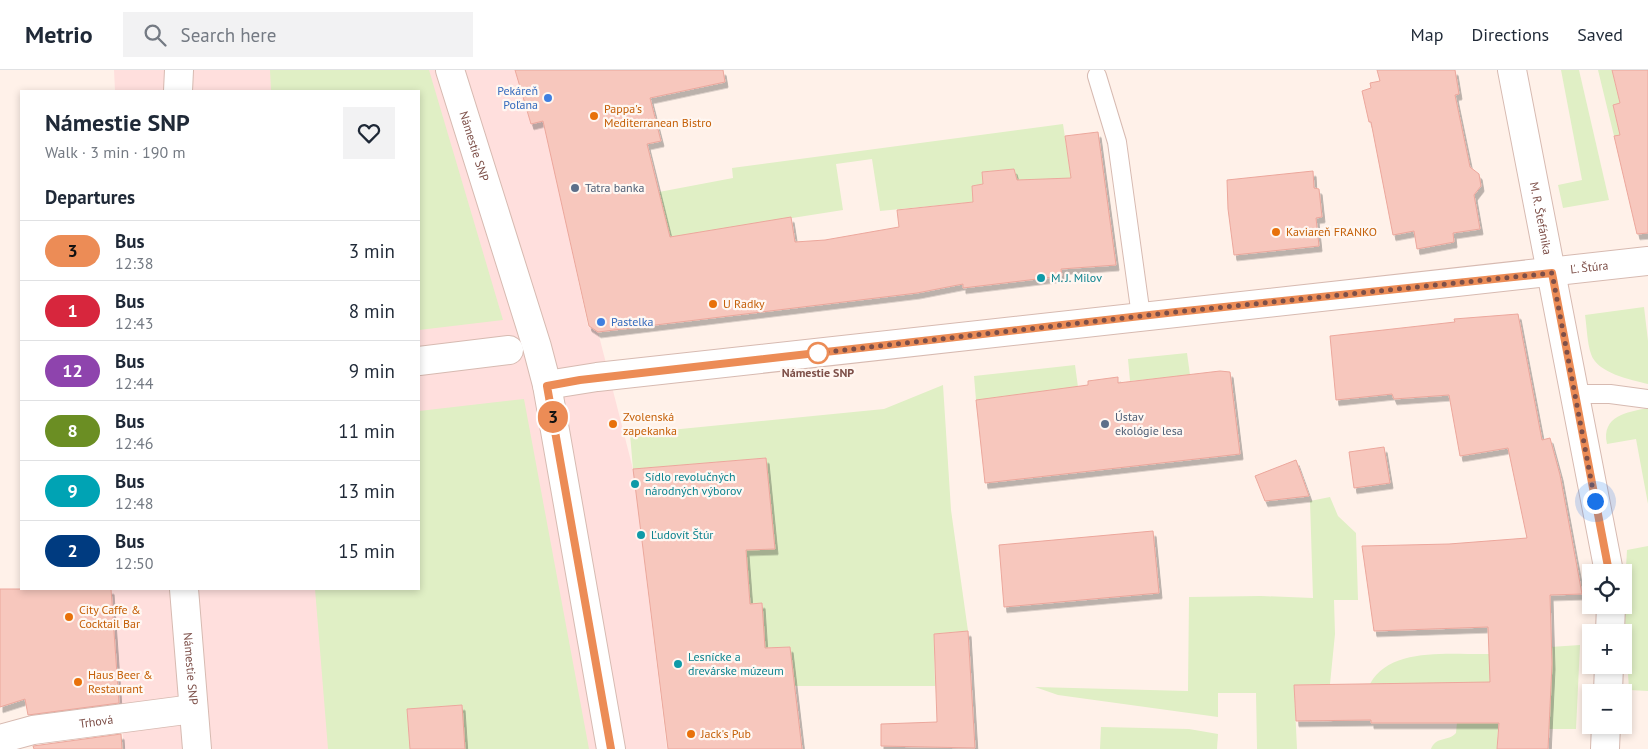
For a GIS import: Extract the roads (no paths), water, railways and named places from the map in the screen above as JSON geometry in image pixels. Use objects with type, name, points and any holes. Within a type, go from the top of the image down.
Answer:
[{"type":"street","points":[[178,70],[178,90]]},
{"type":"street","name":"Námestie SNP","points":[[450,70],[537,347],[547,386],[611,749]]},
{"type":"street","name":"M. R. Štefánika","points":[[1512,70],[1607,564]]},
{"type":"street","name":"Ľ. Štúra","points":[[547,386],[597,377],[1648,261]]},
{"type":"street","points":[[420,361],[509,350]]},
{"type":"street","name":"Námestie SNP","points":[[184,590],[197,749]]},
{"type":"street","name":"Trhová","points":[[0,739],[33,730],[193,709]]},
{"type":"street","points":[[1605,749],[1606,734]]},
{"type":"lane","points":[[1097,76],[1117,142],[1141,316]]},
{"type":"lane","points":[[1575,394],[1610,394],[1648,399]]},
{"type":"place","name":"Pekáreň Poľana","points":[[548,98]]},
{"type":"place","name":"Pappa's Mediterranean Bistro","points":[[594,116]]},
{"type":"place","name":"Tatra banka","points":[[575,188]]},
{"type":"place","name":"Kaviareň FRANKO","points":[[1276,232]]},
{"type":"place","name":"M. J. Milov","points":[[1041,278]]},
{"type":"place","name":"U Radky","points":[[713,304]]},
{"type":"place","name":"Pastelka","points":[[601,322]]},
{"type":"place","name":"Námestie SNP","points":[[818,353]]},
{"type":"place","name":"Zvolenská zapekanka","points":[[613,424]]},
{"type":"place","name":"Ústav ekológie lesa","points":[[1105,424]]},
{"type":"place","name":"Sídlo revolučných národných výborov","points":[[635,484]]},
{"type":"place","name":"Ľudovít Štúr","points":[[641,535]]},
{"type":"place","name":"City Caffe & Cocktail Bar","points":[[69,617]]},
{"type":"place","name":"Lesnícke a drevárske múzeum","points":[[678,664]]},
{"type":"place","name":"Haus Beer & Restaurant","points":[[78,682]]},
{"type":"place","name":"Jack's Pub","points":[[691,734]]}]
